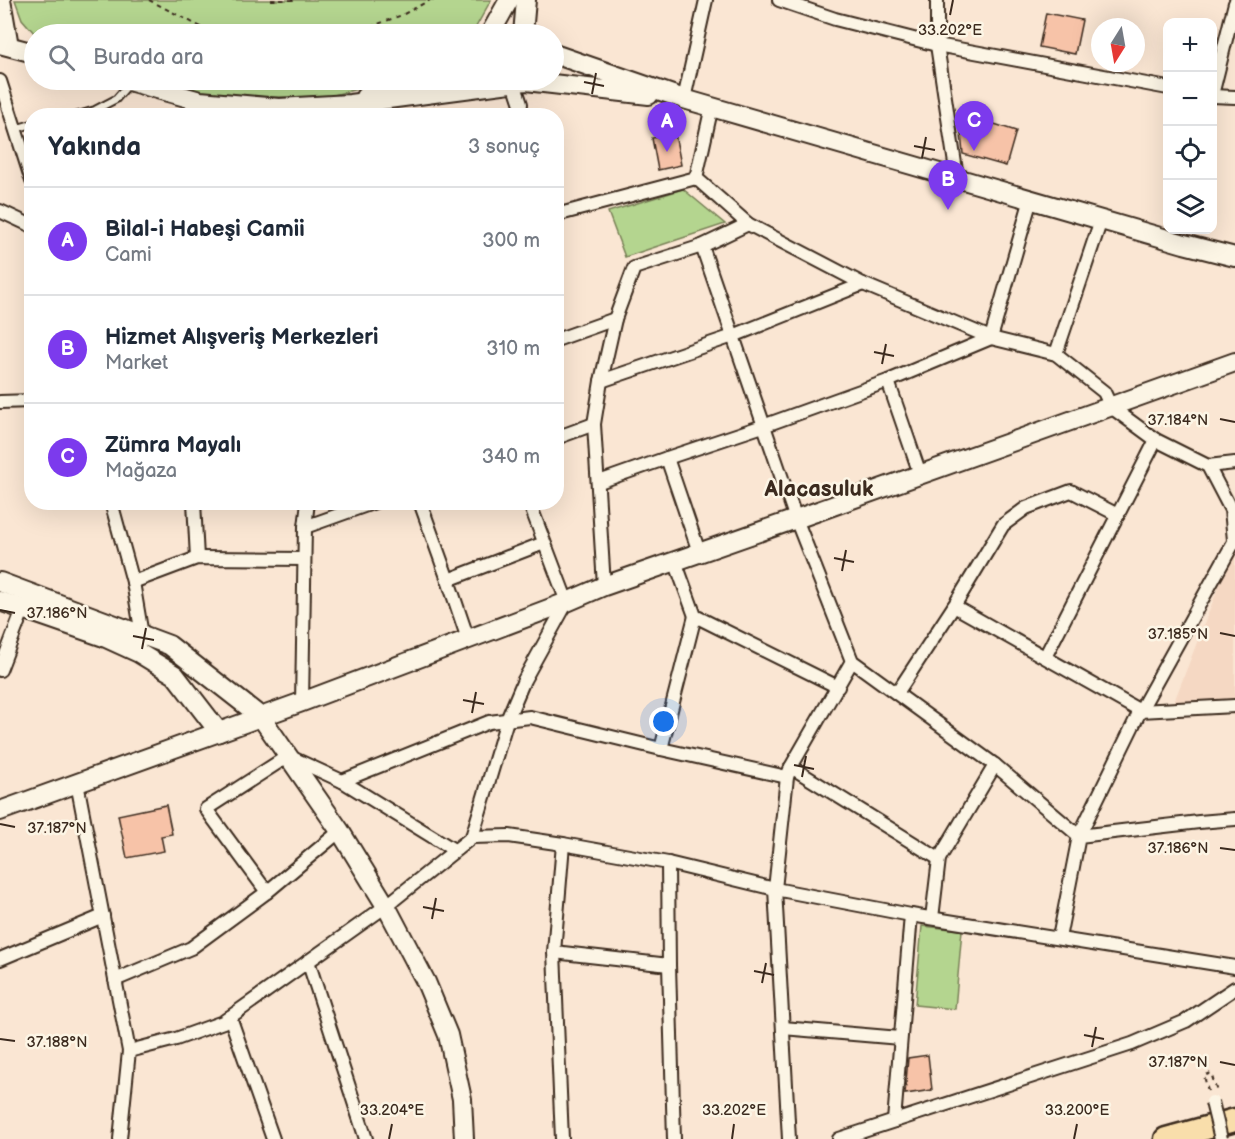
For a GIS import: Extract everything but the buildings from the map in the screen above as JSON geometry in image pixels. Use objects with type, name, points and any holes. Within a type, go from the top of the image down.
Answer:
[{"type":"highway","points":[[1166,1139],[1235,1120]]},
{"type":"main road","points":[[1,0],[3,46],[24,51]]},
{"type":"main road","points":[[496,24],[509,0]]},
{"type":"main road","points":[[524,24],[526,0]]},
{"type":"main road","points":[[564,57],[684,99],[1101,220],[1185,237],[1235,257]]},
{"type":"main road","points":[[564,85],[684,99]]},
{"type":"main road","points":[[154,90],[200,108],[279,108]]},
{"type":"main road","points":[[354,108],[385,90]]},
{"type":"main road","points":[[361,108],[450,90]]},
{"type":"main road","points":[[1185,237],[1235,264]]},
{"type":"main road","points":[[0,811],[302,702],[604,586],[1235,362]]},
{"type":"main road","points":[[0,582],[169,645],[261,717],[340,831],[386,906],[426,982],[448,1035],[462,1099],[464,1139]]},
{"type":"main road","points":[[0,601],[104,637],[139,653],[175,675],[219,732]]},
{"type":"street","points":[[684,99],[706,0]]},
{"type":"street","points":[[779,0],[835,19],[938,45],[1163,87]]},
{"type":"street","points":[[937,0],[938,45],[957,177]]},
{"type":"street","points":[[1217,75],[1235,3]]},
{"type":"street","points":[[0,81],[24,157]]},
{"type":"street","points":[[518,90],[520,108]]},
{"type":"street","points":[[1217,95],[1235,97]]},
{"type":"street","points":[[696,178],[712,106]]},
{"type":"street","points":[[564,213],[696,178]]},
{"type":"street","points":[[696,178],[748,224],[863,284],[991,338],[1056,354],[1104,392],[1111,407],[1156,440],[1208,466],[1235,463]]},
{"type":"street","points":[[991,338],[1031,199]]},
{"type":"street","points":[[0,211],[24,222]]},
{"type":"street","points":[[1056,354],[1101,220]]},
{"type":"street","points":[[604,586],[594,424],[615,319],[634,268],[702,246],[748,224]]},
{"type":"street","points":[[702,246],[796,519],[852,661],[995,765],[1079,836],[1235,819]]},
{"type":"street","points":[[601,381],[733,336],[863,284]]},
{"type":"street","points":[[564,337],[615,319]]},
{"type":"street","points":[[599,482],[888,381],[991,338]]},
{"type":"street","points":[[888,381],[920,474]]},
{"type":"street","points":[[0,402],[24,401]]},
{"type":"street","points":[[564,435],[594,424]]},
{"type":"street","points":[[1045,657],[1156,440]]},
{"type":"street","points":[[667,458],[699,552]]},
{"type":"street","points":[[1059,939],[1079,836],[1140,711],[1234,540],[1231,510],[1208,466]]},
{"type":"street","points":[[897,693],[1003,525],[1026,508],[1071,491],[1118,515]]},
{"type":"street","points":[[113,510],[134,582],[142,635],[139,653]]},
{"type":"street","points":[[194,510],[197,558]]},
{"type":"street","points":[[302,702],[307,510]]},
{"type":"street","points":[[305,527],[353,510]]},
{"type":"street","points":[[423,510],[468,639]]},
{"type":"street","points":[[472,837],[507,720],[524,680],[567,602],[532,510]]},
{"type":"street","points":[[448,580],[544,543]]},
{"type":"street","points":[[134,582],[197,558],[304,559]]},
{"type":"street","points":[[661,749],[695,616],[675,561]]},
{"type":"street","points":[[954,606],[1140,711],[1235,705]]},
{"type":"street","points":[[0,670],[24,610]]},
{"type":"street","points":[[695,616],[838,687]]},
{"type":"street","points":[[789,1139],[775,889],[789,772],[852,661]]},
{"type":"street","points":[[342,781],[489,722],[530,717],[661,749],[789,772],[939,859]]},
{"type":"street","points":[[267,892],[206,809],[288,756],[342,781],[454,850]]},
{"type":"street","points":[[932,918],[939,859],[995,765]]},
{"type":"street","points":[[77,783],[129,1051],[120,1139]]},
{"type":"street","points":[[115,980],[191,948],[267,892],[340,831]]},
{"type":"street","points":[[129,1051],[176,1039],[223,1022],[386,906],[472,837],[509,836],[563,844],[668,863],[775,889],[911,915],[1235,967]]},
{"type":"street","points":[[561,1139],[554,952],[563,844]]},
{"type":"street","points":[[668,863],[674,1139]]},
{"type":"street","points":[[894,1121],[911,915]]},
{"type":"street","points":[[0,959],[103,916]]},
{"type":"street","points":[[554,952],[669,966]]},
{"type":"street","points":[[308,961],[366,1139]]},
{"type":"street","points":[[839,1139],[1132,1044],[1186,1021],[1235,988]]},
{"type":"street","points":[[230,1017],[273,1139]]},
{"type":"street","points":[[783,1029],[900,1038]]},
{"type":"street","points":[[1214,1098],[1221,1139]]},
{"type":"lane","points":[[99,108],[116,99],[122,90]]},
{"type":"lane","points":[[15,129],[24,126]]},
{"type":"path","points":[[149,0],[195,24]]},
{"type":"path","points":[[271,0],[296,0]]},
{"type":"path","points":[[378,24],[402,15],[430,0]]},
{"type":"path","points":[[1211,1073],[1214,1098],[1204,1076],[1211,1073]]},
{"type":"shaded area","points":[[1235,556],[1235,700],[1174,702],[1230,557]]},
{"type":"green space","points":[[15,0],[491,0],[478,24],[26,24]]},
{"type":"green space","points":[[187,90],[353,90],[326,97],[215,97]]},
{"type":"green space","points":[[683,189],[725,224],[625,257],[608,212]]},
{"type":"green space","points":[[922,926],[962,930],[955,1009],[915,1005]]},
{"type":"place","name":"Zümra Mayalı","points":[[974,151]]},
{"type":"place","name":"Bilal-i Habeşi Camii","points":[[667,152]]},
{"type":"place","name":"Hizmet Alışveriş Merkezleri","points":[[948,210]]},
{"type":"district","name":"Alacasuluk","points":[[819,489]]}]
